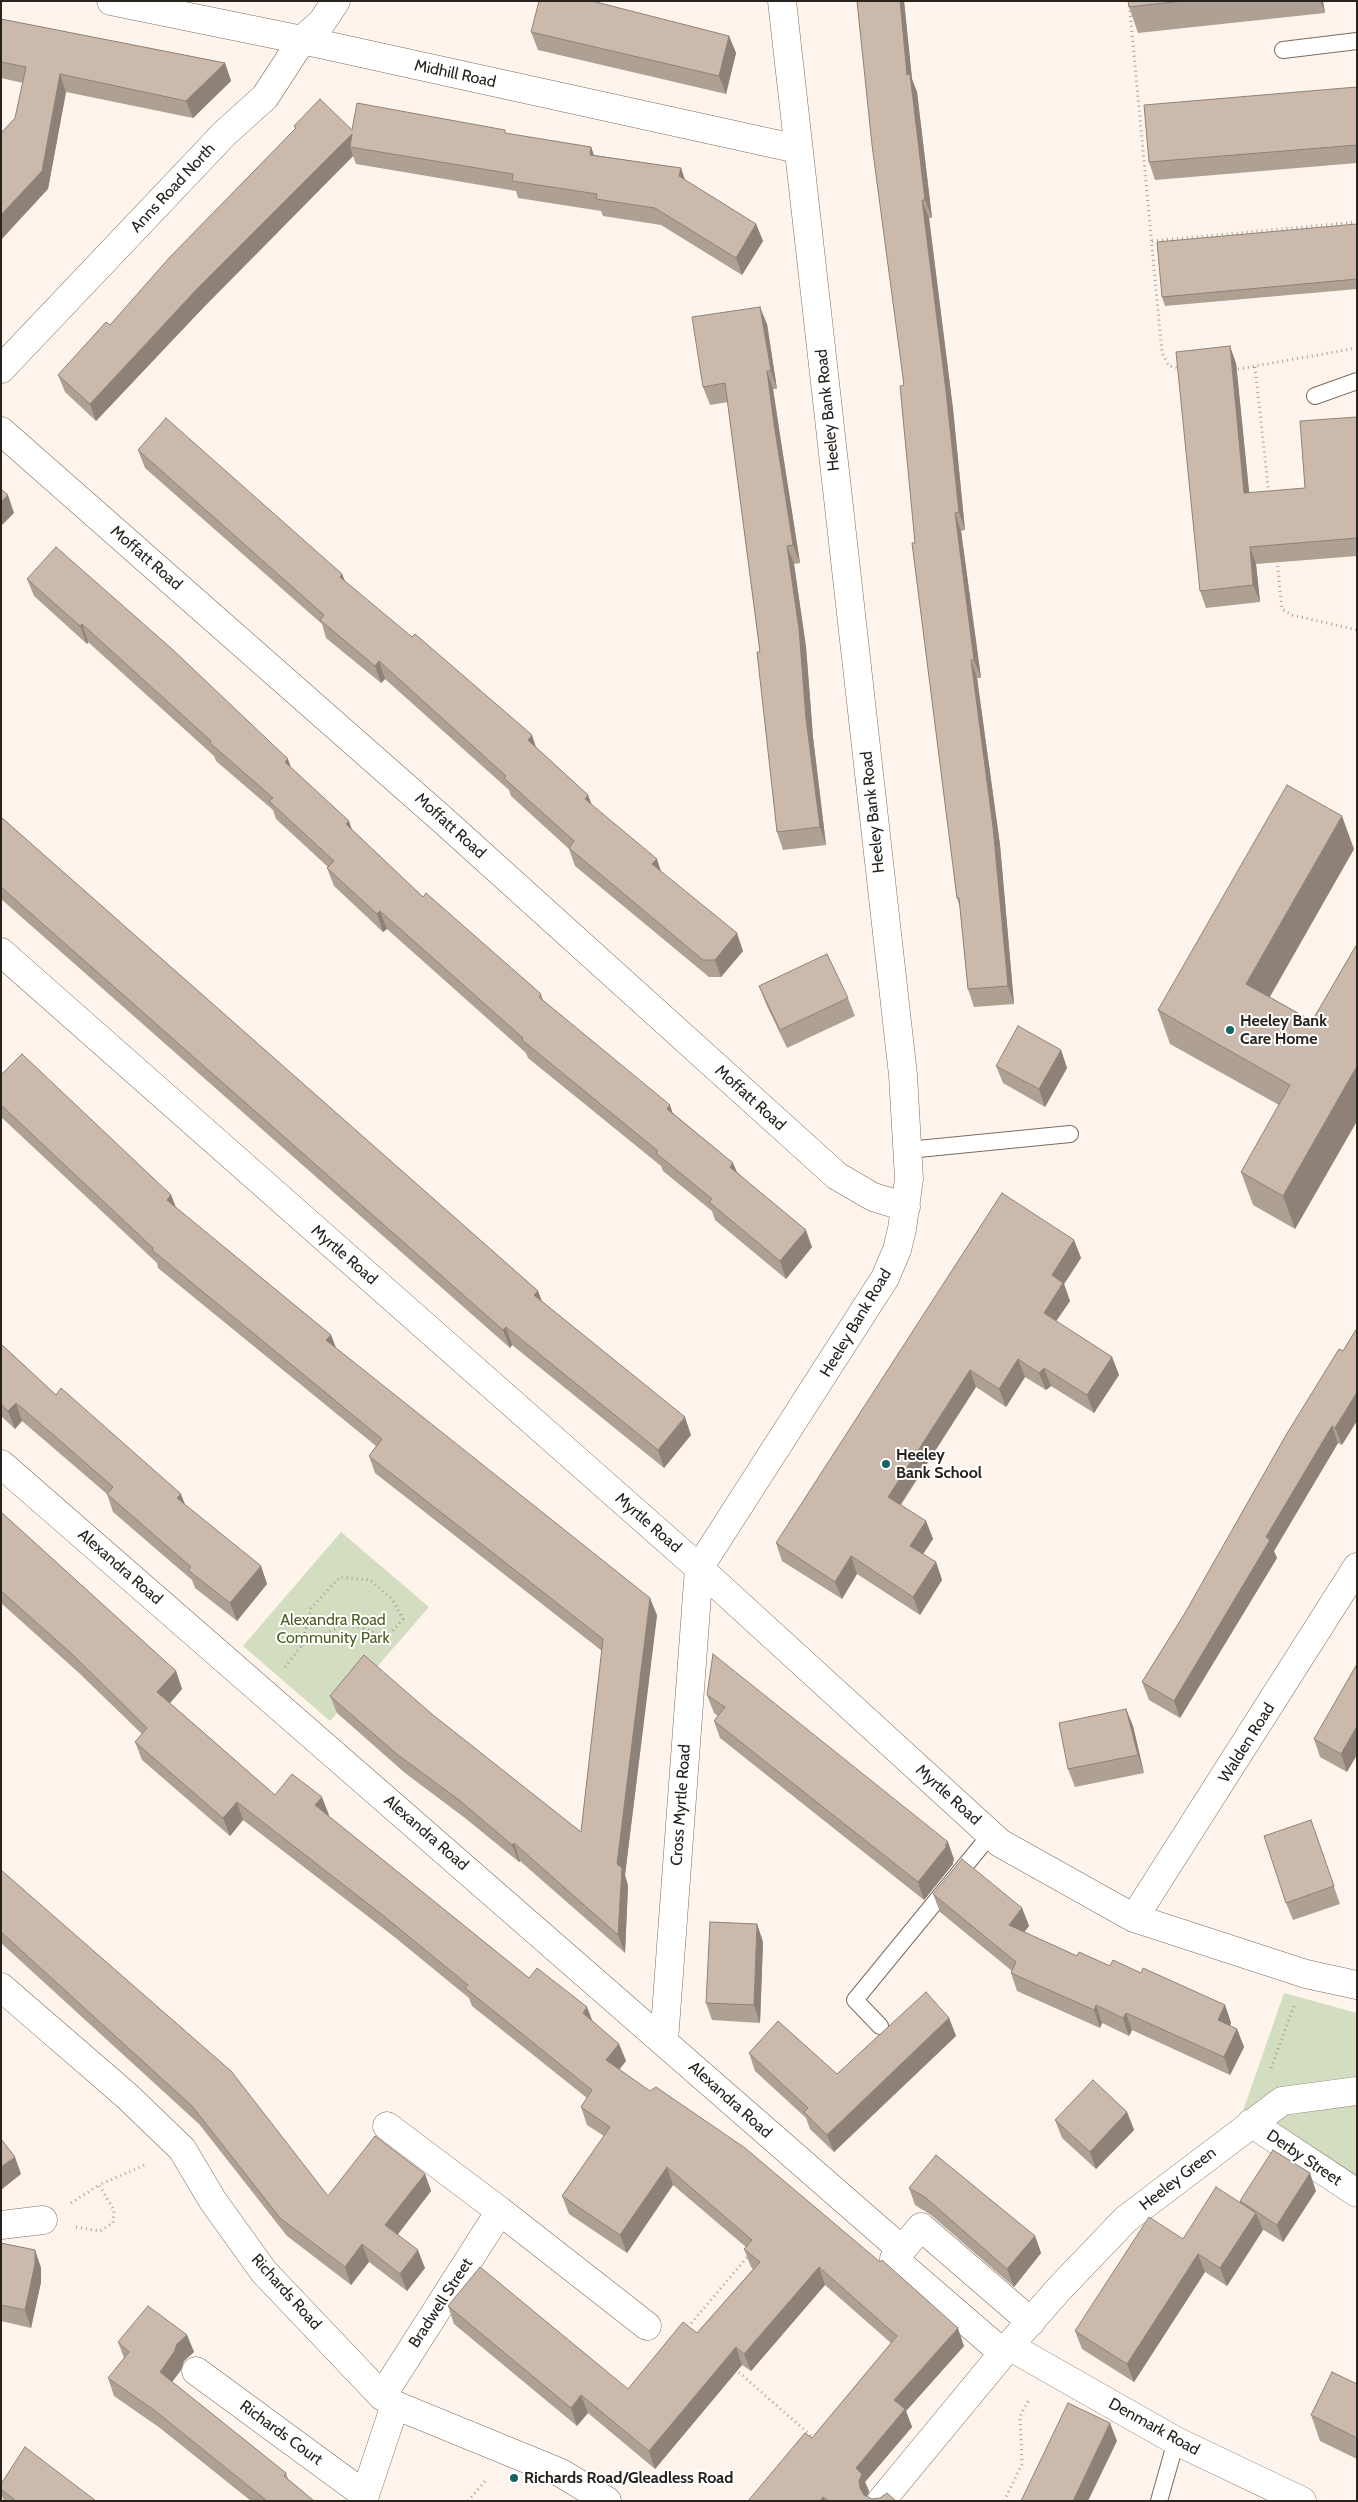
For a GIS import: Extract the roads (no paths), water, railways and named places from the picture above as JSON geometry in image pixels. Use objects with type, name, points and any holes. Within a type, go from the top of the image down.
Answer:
[{"type":"street","name":"Midhill Road","points":[[111,1],[302,40],[798,149]]},
{"type":"street","name":"Anns Road North","points":[[1,369],[225,133],[265,97],[302,40],[322,22],[336,1]]},
{"type":"street","name":"Heeley Bank Road","points":[[699,1568],[882,1284],[897,1250],[906,1207],[908,1150],[903,1075],[782,1]]},
{"type":"street","name":"Moffatt Road","points":[[1,431],[451,827],[838,1176],[873,1196],[906,1207]]},
{"type":"street","name":"Myrtle Road","points":[[1,952],[699,1568],[1000,1843],[1134,1918],[1306,1974],[1357,1986]]},
{"type":"street","name":"Alexandra Road","points":[[1,1464],[902,2250]]},
{"type":"street","name":"Walden Road","points":[[1134,1918],[1357,1566]]},
{"type":"street","name":"Cross Myrtle Road","points":[[664,2041],[699,1568]]},
{"type":"street","name":"Richards Road","points":[[1,1987],[127,2096],[182,2149],[213,2201],[264,2272],[389,2400],[561,2474],[607,2501]]},
{"type":"street","name":"Heeley Green","points":[[881,2501],[1030,2322],[1126,2219],[1282,2101],[1357,2091]]},
{"type":"street","name":"Derby Street","points":[[1251,2123],[1357,2194]]},
{"type":"street","points":[[387,2126],[500,2210],[647,2326]]},
{"type":"street","name":"Bradwell Street","points":[[389,2400],[500,2210]]},
{"type":"street","points":[[1,2225],[42,2220]]},
{"type":"street","points":[[1006,2350],[894,2259],[921,2227],[1030,2322]]},
{"type":"street","name":"Denmark Road","points":[[1006,2350],[1046,2367],[1176,2441],[1302,2501]]},
{"type":"street","name":"Richards Court","points":[[196,2371],[369,2498],[389,2400]]},
{"type":"lane","points":[[1283,50],[1357,41]]},
{"type":"lane","points":[[1315,396],[1357,381]]},
{"type":"lane","points":[[908,1150],[1070,1134]]},
{"type":"lane","points":[[880,2026],[855,2000],[991,1834]]},
{"type":"lane","points":[[1159,2501],[1176,2441]]},
{"type":"place","name":"Heeley Bank Care Home","points":[[1230,1030]]},
{"type":"place","name":"Heeley Bank School","points":[[886,1464]]},
{"type":"place","name":"Richards Road/Gleadless Road","points":[[514,2478]]},
{"type":"park label","name":"Alexandra Road Community Park","points":[[333,1629]]}]
